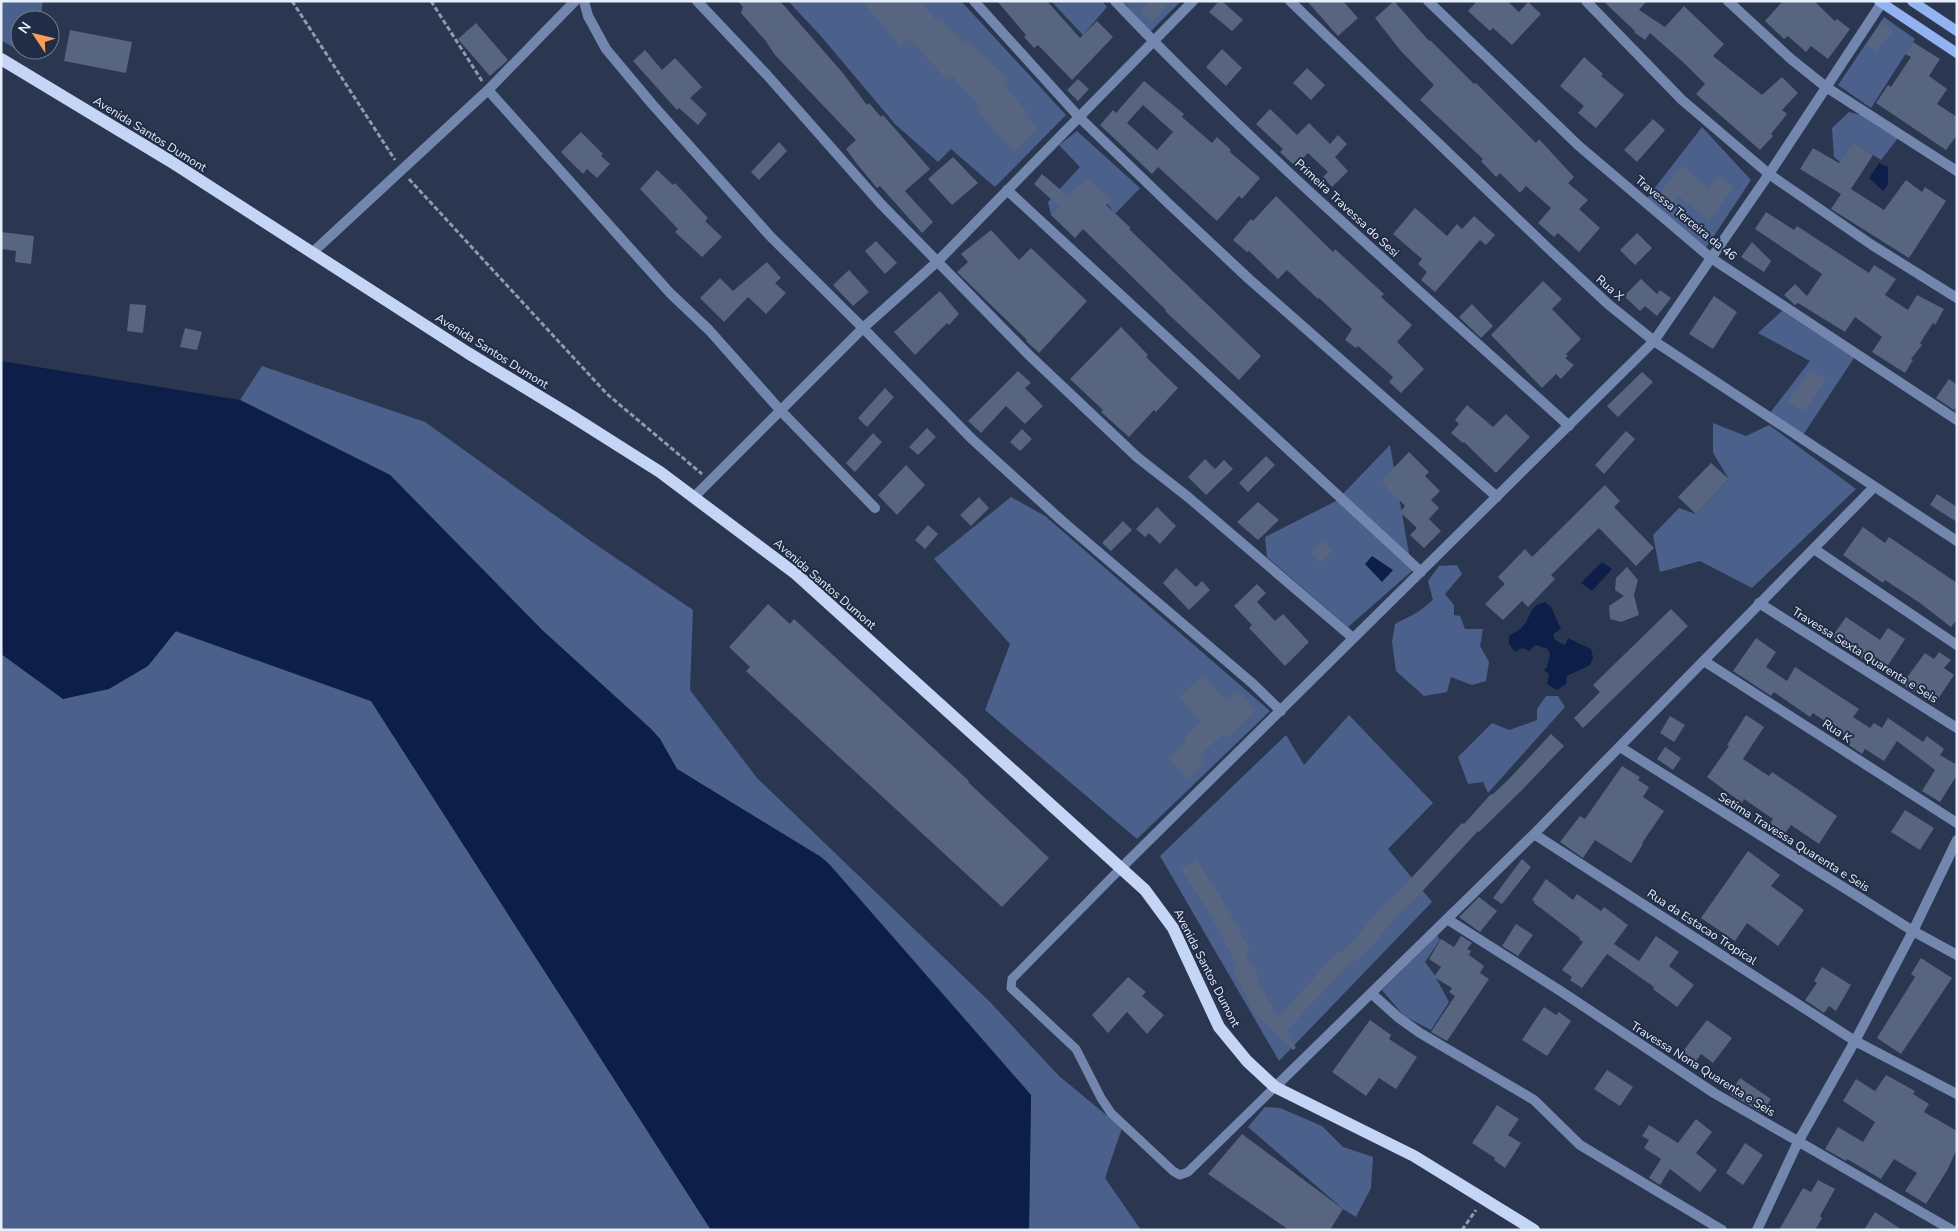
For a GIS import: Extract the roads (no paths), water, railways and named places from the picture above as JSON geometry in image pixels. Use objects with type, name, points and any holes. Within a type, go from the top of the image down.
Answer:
[{"type":"main road","points":[[1912,1],[1957,32],[1947,47]]},
{"type":"main road","points":[[1881,2],[1957,53]]},
{"type":"main road","name":"Avenida Santos Dumont","points":[[1,59],[170,162],[468,354],[660,472],[796,574],[1145,890],[1173,928],[1219,1026],[1247,1061],[1275,1087],[1414,1156],[1534,1230]]},
{"type":"street","points":[[312,253],[488,90],[575,1]]},
{"type":"street","points":[[584,1],[588,16],[606,49],[652,104],[771,237],[972,439],[1061,520],[1252,683],[1281,711]]},
{"type":"street","points":[[697,1],[767,75],[881,204],[1029,355],[1138,457],[1188,497],[1353,638]]},
{"type":"street","points":[[974,1],[1079,117],[1250,278],[1497,497]]},
{"type":"street","name":"Primeira Travessa do Sesi","points":[[1116,1],[1153,41],[1356,236],[1569,426]]},
{"type":"street","points":[[694,497],[863,328],[938,262],[1193,1]]},
{"type":"street","name":"Rua X","points":[[1290,1],[1608,304],[1654,340],[1957,540]]},
{"type":"street","name":"Travessa Terceira da 46","points":[[1428,1],[1579,146],[1711,258],[1957,420]]},
{"type":"street","points":[[1586,1],[1682,100],[1769,174],[1872,245],[1957,298]]},
{"type":"street","points":[[1728,1],[1791,59],[1826,87],[1957,171]]},
{"type":"street","points":[[1121,868],[1654,340],[1769,174],[1881,2]]},
{"type":"street","points":[[488,90],[670,293],[709,330],[780,411],[874,508]]},
{"type":"street","points":[[1007,190],[1421,572]]},
{"type":"street","points":[[1275,1087],[1534,834],[1874,486]]},
{"type":"street","points":[[1814,549],[1957,645]]},
{"type":"street","name":"Travessa Sexta Quarenta e Seis","points":[[1759,603],[1957,728]]},
{"type":"street","name":"Rua K","points":[[1704,661],[1957,823]]},
{"type":"street","name":"Setima Travessa Quarenta e Seis","points":[[1620,747],[1913,931],[1957,955]]},
{"type":"street","name":"Rua da Estacao Tropical","points":[[1534,834],[1855,1041],[1957,1094]]},
{"type":"street","points":[[1758,1230],[1798,1142],[1855,1041],[1913,931],[1957,840]]},
{"type":"street","name":"Travessa Nona Quarenta e Seis","points":[[1447,920],[1555,987],[1714,1093],[1952,1230]]},
{"type":"street","points":[[1371,993],[1420,1033],[1534,1100],[1580,1145],[1722,1230]]},
{"type":"lane","points":[[1121,868],[1012,979],[1011,988],[1076,1049],[1100,1098],[1111,1114],[1172,1171],[1180,1175],[1188,1172],[1275,1087]]}]
